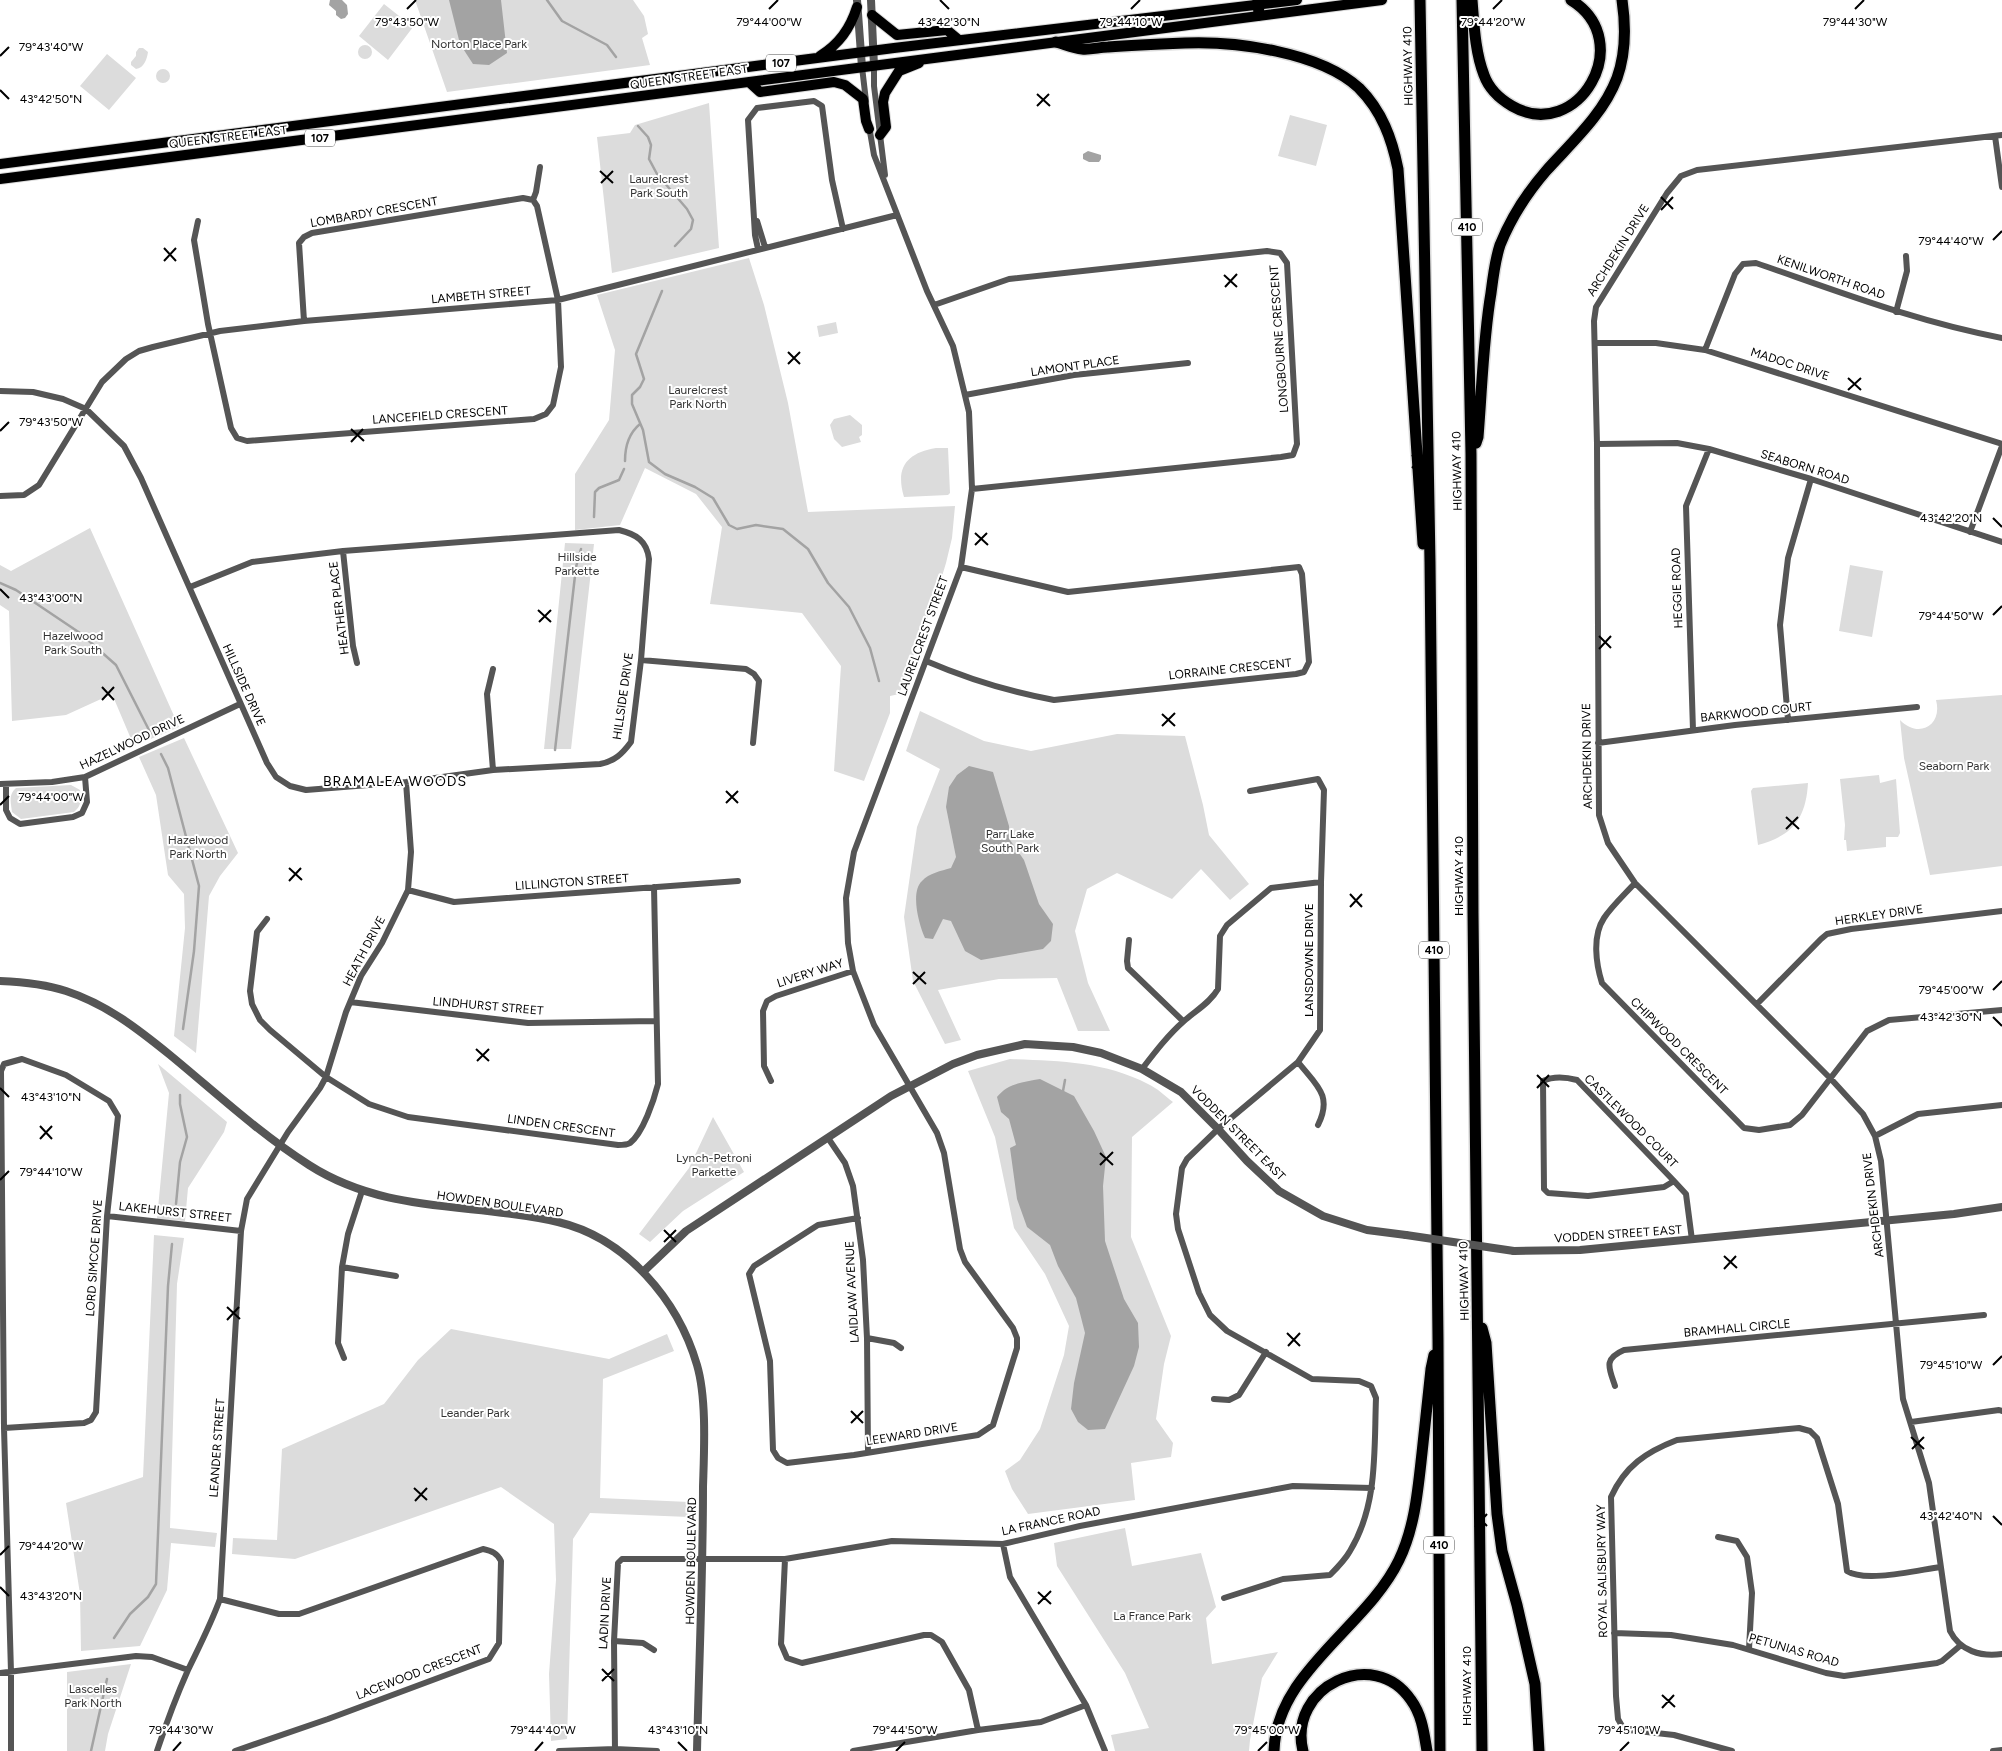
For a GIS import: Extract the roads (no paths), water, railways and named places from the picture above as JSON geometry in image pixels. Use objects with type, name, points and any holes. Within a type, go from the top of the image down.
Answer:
[{"type":"highway","points":[[1413,0],[1415,21],[1421,37]]},
{"type":"highway","name":"HIGHWAY 410","points":[[1420,0],[1430,562],[1440,1751]]},
{"type":"highway","name":"HIGHWAY 410","points":[[1462,0],[1471,454],[1473,913],[1482,1751]]},
{"type":"highway","points":[[1472,0],[1478,53],[1489,85],[1505,102],[1516,108],[1538,113],[1561,110],[1578,100],[1592,84],[1597,74],[1600,55],[1596,27],[1586,11],[1571,0]]},
{"type":"highway","points":[[1471,454],[1478,437],[1488,311],[1500,246],[1527,194],[1594,116],[1612,90],[1620,70],[1624,49],[1625,28],[1622,0]]},
{"type":"highway","points":[[1056,42],[1082,49],[1193,43],[1230,44],[1272,51],[1311,62],[1346,78],[1375,107],[1388,131],[1398,169],[1423,546],[1430,562]]},
{"type":"highway","points":[[1478,1315],[1486,1343],[1497,1514],[1502,1551],[1519,1612],[1535,1684],[1540,1751]]},
{"type":"highway","points":[[1274,1751],[1276,1730],[1281,1713],[1294,1689],[1365,1609],[1391,1575],[1400,1558],[1413,1519],[1418,1493],[1431,1369],[1438,1339]]},
{"type":"highway","points":[[1303,1751],[1302,1722],[1315,1697],[1327,1686],[1341,1679],[1362,1674],[1386,1679],[1405,1693],[1420,1717],[1427,1751]]},
{"type":"main road","name":"QUEEN STREET EAST","points":[[0,179],[1056,42],[1297,0]]},
{"type":"main road","name":"QUEEN STREET EAST","points":[[0,164],[959,40],[1258,7],[1382,0]]},
{"type":"main road","points":[[815,59],[835,47],[850,26],[857,3]]},
{"type":"main road","points":[[872,16],[894,34],[904,35],[947,30],[959,40]]},
{"type":"main road","points":[[880,135],[886,128],[884,97],[899,71],[933,58]]},
{"type":"main road","points":[[748,82],[760,92],[834,82],[845,85],[863,99],[866,121],[870,129]]},
{"type":"main road","points":[[322,138],[318,136],[292,139],[288,138],[288,135],[290,132],[352,124],[358,118]]},
{"type":"street","points":[[871,0],[874,66]]},
{"type":"street","points":[[857,3],[862,67]]},
{"type":"street","name":"LAURELCREST STREET","points":[[874,66],[887,186]]},
{"type":"street","name":"LAURELCREST STREET","points":[[862,67],[874,155],[934,306],[953,346],[969,412],[972,489],[961,567],[854,852],[846,898],[848,943],[853,971],[874,1025],[909,1086]]},
{"type":"street","points":[[761,248],[753,208],[748,120],[757,108],[814,101],[822,106],[832,180],[843,229]]},
{"type":"street","points":[[1999,135],[2002,187]]},
{"type":"street","name":"ARCHDEKIN DRIVE","points":[[1961,1645],[1950,1631],[1929,1483],[1903,1399],[1881,1161],[1875,1136],[1863,1114],[1831,1079],[1635,883],[1608,843],[1599,815],[1595,342],[1596,307],[1667,193],[1681,176],[1697,170],[1999,135]]},
{"type":"street","points":[[540,167],[533,200],[537,206],[558,300]]},
{"type":"street","name":"LOMBARDY CRESCENT","points":[[304,321],[298,243],[312,232],[523,198],[533,200]]},
{"type":"street","name":"LAMBETH STREET","points":[[0,496],[24,494],[39,485],[102,382],[114,368],[139,351],[209,333],[304,321],[558,300],[897,215]]},
{"type":"street","name":"LANCEFIELD CRESCENT","points":[[198,222],[194,240],[209,333],[231,428],[237,438],[246,441],[534,419],[546,414],[553,405],[561,367],[558,300]]},
{"type":"street","name":"LONGBOURNE CRESCENT","points":[[934,306],[1009,279],[1267,251],[1280,253],[1287,263],[1297,444],[1293,455],[972,489]]},
{"type":"street","points":[[1896,312],[1907,271],[1906,256]]},
{"type":"street","name":"KENILWORTH ROAD","points":[[1705,350],[1735,274],[1743,264],[1756,263],[1896,312],[1957,330],[2002,338]]},
{"type":"street","name":"MADOC DRIVE","points":[[1595,342],[1656,343],[1705,350],[2002,445]]},
{"type":"street","name":"LAMONT PLACE","points":[[965,395],[1074,375],[1188,364]]},
{"type":"street","name":"HILLSIDE DRIVE","points":[[0,391],[33,392],[63,399],[86,409],[124,446],[141,478],[267,763],[276,777],[290,786],[306,790],[406,782],[494,770],[600,764],[612,762],[624,752],[630,742],[650,559],[648,548],[640,539],[630,533],[619,530],[343,551],[252,562],[190,587]]},
{"type":"street","name":"SEABORN ROAD","points":[[1597,444],[1677,443],[1709,449],[1811,479],[2002,542]]},
{"type":"street","points":[[1970,532],[2002,445]]},
{"type":"street","name":"HEGGIE ROAD","points":[[1693,730],[1686,506],[1709,449]]},
{"type":"street","points":[[1788,720],[1780,625],[1788,558],[1811,479]]},
{"type":"street","name":"HEATHER PLACE","points":[[343,551],[353,646],[357,663]]},
{"type":"street","name":"LORRAINE CRESCENT","points":[[926,661],[980,682],[1054,700],[1296,674],[1304,672],[1309,662],[1302,574],[1299,567],[1068,592],[961,567]]},
{"type":"street","points":[[640,660],[746,669],[754,674],[759,681],[753,743]]},
{"type":"street","points":[[493,669],[487,694],[494,770]]},
{"type":"street","name":"HAZELWOOD DRIVE","points":[[3,784],[52,782],[85,777],[240,704]]},
{"type":"street","name":"BARKWOOD COURT","points":[[1598,743],[1693,730],[1917,707]]},
{"type":"street","points":[[3,784],[6,810],[10,818],[20,824],[73,817],[82,813],[87,802],[85,777]]},
{"type":"street","name":"LANSDOWNE DRIVE","points":[[1250,791],[1318,779],[1324,790],[1320,1030],[1298,1062],[1187,1159],[1182,1168],[1176,1214],[1178,1229],[1199,1293],[1210,1315],[1227,1331],[1312,1378],[1359,1381],[1371,1386],[1376,1398],[1372,1488]]},
{"type":"street","name":"HEATH DRIVE","points":[[280,1144],[326,1077],[350,1002],[361,976],[382,943],[408,890],[411,852],[406,782]]},
{"type":"street","name":"LILLINGTON STREET","points":[[408,890],[454,902],[738,881]]},
{"type":"street","points":[[1142,1069],[1161,1044],[1183,1021],[1214,996],[1218,989],[1220,936],[1226,924],[1271,888],[1321,882]]},
{"type":"street","name":"CHIPWOOD CRESCENT","points":[[1635,883],[1602,920],[1596,957],[1597,969],[1602,983],[1744,1128],[1758,1130],[1790,1125],[1802,1115],[1867,1031],[1889,1020],[2002,1010]]},
{"type":"street","name":"LINDEN CRESCENT","points":[[267,918],[257,932],[250,991],[252,1004],[260,1020],[270,1030],[326,1077],[369,1104],[408,1117],[618,1145],[628,1144],[637,1136],[654,1099],[658,1084],[655,1021],[654,887]]},
{"type":"street","name":"HERKLEY DRIVE","points":[[1757,1004],[1827,934],[1851,929],[2002,911]]},
{"type":"street","points":[[1129,940],[1128,968],[1183,1021]]},
{"type":"street","name":"LIVERY WAY","points":[[771,1081],[764,1066],[763,1011],[767,1001],[776,996],[853,971]]},
{"type":"street","name":"HOWDEN BOULEVARD","points":[[0,982],[48,986],[69,992],[108,1010],[137,1028],[280,1144],[320,1172],[362,1191],[402,1202],[536,1218],[575,1227],[602,1240],[629,1258],[643,1272],[679,1321],[695,1358],[702,1387],[704,1467],[697,1751]]},
{"type":"street","name":"LINDHURST STREET","points":[[350,1002],[528,1023],[655,1021]]},
{"type":"street","name":"VODDEN STREET EAST","points":[[643,1272],[686,1230],[909,1086],[953,1064],[977,1055],[1025,1044],[1072,1047],[1101,1053],[1142,1069],[1181,1092],[1247,1162],[1279,1191],[1323,1216],[1367,1230],[1514,1251],[1580,1250],[1886,1219],[1954,1214],[2002,1207]]},
{"type":"street","name":"LORD SIMCOE DRIVE","points":[[4,1428],[84,1424],[92,1420],[96,1412],[107,1216],[118,1116],[109,1101],[66,1075],[22,1059],[4,1064],[1,1071],[4,1428],[11,1672],[11,1751]]},
{"type":"street","points":[[1298,1062],[1317,1085],[1325,1099],[1324,1114],[1318,1125]]},
{"type":"street","name":"CASTLEWOOD COURT","points":[[1674,1180],[1664,1187],[1588,1196],[1548,1193],[1544,1189],[1543,1081],[1550,1078],[1577,1080],[1674,1180],[1686,1194],[1692,1240]]},
{"type":"street","name":"LEEWARD DRIVE","points":[[858,1218],[818,1225],[754,1266],[749,1274],[770,1361],[773,1450],[778,1458],[787,1463],[978,1435],[993,1425],[1016,1348],[1016,1338],[1013,1328],[965,1262],[960,1248],[944,1153],[937,1133],[909,1086]]},
{"type":"street","points":[[1875,1136],[1918,1114],[2002,1105]]},
{"type":"street","name":"LAIDLAW AVENUE","points":[[828,1138],[845,1163],[853,1186],[858,1218],[863,1260],[867,1338],[868,1452]]},
{"type":"street","name":"LEANDER STREET","points":[[158,1751],[170,1712],[210,1626],[220,1599],[242,1231],[247,1200],[280,1144]]},
{"type":"street","points":[[344,1358],[338,1343],[342,1267],[348,1234],[362,1191]]},
{"type":"street","name":"LAKEHURST STREET","points":[[107,1216],[242,1231]]},
{"type":"street","points":[[342,1267],[396,1276]]},
{"type":"street","points":[[1897,1324],[1984,1315]]},
{"type":"street","name":"BRAMHALL CIRCLE","points":[[1615,1386],[1609,1368],[1610,1361],[1616,1354],[1624,1350],[1897,1324]]},
{"type":"street","points":[[867,1338],[894,1343],[902,1348]]},
{"type":"street","points":[[1214,1399],[1229,1400],[1239,1395],[1266,1352]]},
{"type":"street","points":[[1911,1422],[2002,1411]]},
{"type":"street","name":"ROYAL SALISBURY WAY","points":[[1732,1751],[1674,1735],[1629,1730],[1622,1726],[1617,1711],[1611,1497],[1618,1482],[1627,1470],[1660,1446],[1677,1440],[1799,1428],[1810,1431],[1817,1438],[1838,1504],[1847,1571],[1852,1575],[1866,1577],[1940,1567]]},
{"type":"street","name":"LA FRANCE ROAD","points":[[702,1559],[785,1558],[892,1541],[1003,1544],[1080,1526],[1293,1486],[1372,1488]]},
{"type":"street","points":[[1224,1598],[1283,1579],[1330,1575],[1349,1552],[1365,1520],[1372,1488]]},
{"type":"street","points":[[1718,1536],[1737,1541],[1747,1557],[1752,1593],[1749,1649]]},
{"type":"street","points":[[1003,1544],[1010,1577],[1086,1705],[1105,1751]]},
{"type":"street","name":"LACEWOOD CRESCENT","points":[[220,1599],[280,1614],[299,1614],[483,1549],[498,1554],[501,1561],[499,1643],[488,1659],[328,1719],[235,1751]]},
{"type":"street","points":[[785,1558],[781,1644],[787,1658],[802,1663],[924,1634],[932,1634],[942,1642],[969,1690],[978,1730]]},
{"type":"street","name":"LADIN DRIVE","points":[[615,1750],[614,1641],[618,1563],[622,1559],[702,1559]]},
{"type":"street","name":"PETUNIAS ROAD","points":[[1614,1633],[1671,1635],[1749,1649],[1826,1673],[1844,1676],[1937,1664],[1961,1645]]},
{"type":"street","points":[[614,1641],[643,1643],[654,1650]]},
{"type":"street","points":[[1961,1645],[1981,1655],[2002,1654]]},
{"type":"street","points":[[0,1673],[136,1656],[152,1657],[188,1670]]},
{"type":"street","points":[[853,1751],[978,1730],[1041,1722],[1086,1705]]},
{"type":"street","points":[[1993,1751],[2002,1750]]},
{"type":"street","points":[[559,1751],[657,1751]]},
{"type":"waterway","points":[[547,0],[562,21],[607,45],[616,57]]},
{"type":"waterway","points":[[638,126],[648,137],[651,145],[649,159],[657,174],[687,209],[693,220],[691,229],[675,246]]},
{"type":"waterway","points":[[662,291],[636,354],[644,379],[640,387],[632,395],[632,404],[643,430],[649,462],[665,474],[695,487],[713,498],[729,525],[737,529],[756,525],[783,529],[808,549],[828,583],[849,607],[870,648],[879,681]]},
{"type":"waterway","points":[[625,461],[628,441],[640,424]]},
{"type":"waterway","points":[[594,517],[595,492],[599,488],[619,480],[624,469]]},
{"type":"waterway","points":[[555,750],[576,567],[581,549]]},
{"type":"waterway","points":[[0,583],[16,590],[80,633],[116,665],[151,734]]},
{"type":"waterway","points":[[161,754],[168,768],[199,886],[194,951],[183,1029]]},
{"type":"waterway","points":[[1063,1091],[1065,1080]]},
{"type":"waterway","points":[[176,1204],[180,1162],[187,1137],[180,1095]]},
{"type":"waterway","points":[[114,1638],[130,1614],[148,1597],[156,1584],[168,1286],[172,1244]]},
{"type":"waterway","points":[[91,1751],[107,1679]]},
{"type":"district","name":"BRAMALEA WOODS","points":[[395,781]]},
{"type":"park label","name":"Norton Place Park","points":[[479,44]]},
{"type":"park label","name":"Laurelcrest Park South","points":[[659,186]]},
{"type":"park label","name":"Laurelcrest Park North","points":[[698,397]]},
{"type":"park label","name":"Hillside Parkette","points":[[577,564]]},
{"type":"park label","name":"Hazelwood Park South","points":[[73,643]]},
{"type":"park label","name":"Seaborn Park","points":[[1954,766]]},
{"type":"park label","name":"Parr Lake South Park","points":[[1010,841]]},
{"type":"park label","name":"Hazelwood Park North","points":[[198,847]]},
{"type":"park label","name":"Lynch-Petroni Parkette","points":[[714,1165]]},
{"type":"park label","name":"Leander Park","points":[[475,1413]]},
{"type":"park label","name":"La France Park","points":[[1152,1616]]},
{"type":"park label","name":"Lascelles Park North","points":[[93,1696]]}]
